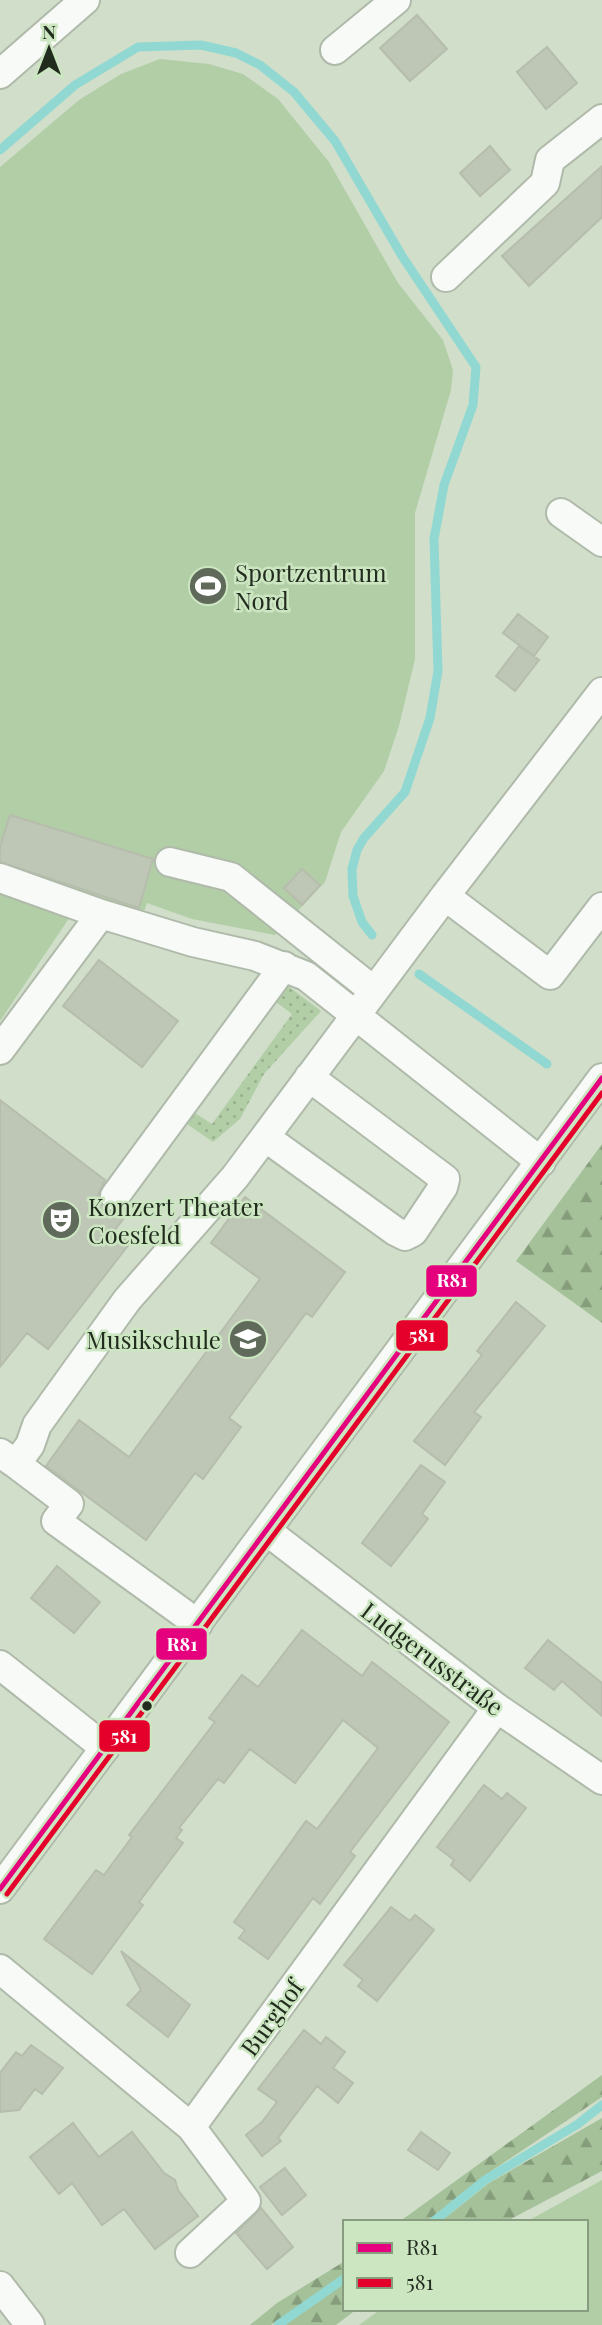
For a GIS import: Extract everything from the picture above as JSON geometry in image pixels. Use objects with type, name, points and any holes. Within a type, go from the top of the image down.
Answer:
[{"type":"street","points":[[0,74],[85,0]]},
{"type":"street","points":[[335,50],[396,0]]},
{"type":"street","points":[[446,277],[545,183],[550,160],[602,119]]},
{"type":"street","points":[[561,513],[602,542]]},
{"type":"street","points":[[198,1625],[56,1521],[69,1504],[8,1459],[30,1445],[37,1425],[127,1300],[234,1177],[602,692]]},
{"type":"street","points":[[170,862],[231,877],[374,991]]},
{"type":"street","points":[[0,878],[101,914],[284,966],[306,976],[541,1162]]},
{"type":"street","points":[[445,896],[550,975],[602,907]]},
{"type":"street","points":[[0,1050],[101,914]]},
{"type":"street","points":[[115,1196],[284,966]]},
{"type":"street","points":[[265,1137],[395,1231],[405,1236],[413,1232],[443,1188],[444,1179],[309,1077]]},
{"type":"street","points":[[0,1889],[268,1532],[602,1078]]},
{"type":"street","name":"Ludgerusstraße","points":[[268,1532],[497,1707],[602,1780]]},
{"type":"street","points":[[0,1665],[105,1748]]},
{"type":"street","name":"Burghof","points":[[191,2127],[497,1707]]},
{"type":"street","points":[[0,1969],[191,2127],[246,2202],[190,2253]]},
{"type":"street","points":[[0,2286],[30,2325]]},
{"type":"green space","name":"Sportzentrum Nord","points":[[160,59],[209,64],[243,74],[278,99],[329,162],[398,283],[443,340],[453,370],[451,390],[415,513],[415,659],[399,726],[384,771],[341,832],[325,882],[275,935],[192,919],[147,903],[143,914],[84,896],[0,1021],[0,167],[79,100],[121,74]]},
{"type":"green space","points":[[288,986],[321,1011],[264,1074],[240,1119],[213,1142],[187,1124],[195,1113],[212,1124],[292,1014],[276,1002]]},
{"type":"green space","points":[[602,1144],[602,1323],[516,1261]]},
{"type":"green space","points":[[602,2075],[602,2097],[484,2176],[429,2220],[402,2220]]},
{"type":"green space","points":[[602,2118],[602,2171],[509,2220],[443,2220],[489,2183]]},
{"type":"green space","points":[[602,2180],[602,2325],[359,2325],[378,2311],[588,2311],[588,2220],[530,2220]]},
{"type":"green space","points":[[343,2262],[343,2275],[271,2325],[250,2325],[277,2303]]},
{"type":"green space","points":[[343,2284],[343,2311],[354,2311],[336,2325],[285,2325]]},
{"type":"building","points":[[417,15],[447,49],[410,81],[380,48]]},
{"type":"building","points":[[547,47],[577,83],[546,109],[517,72]]},
{"type":"building","points":[[490,146],[510,170],[480,196],[460,173]]},
{"type":"building","points":[[602,166],[602,217],[529,286],[502,256]]},
{"type":"building","points":[[518,614],[548,637],[534,656],[503,633]]},
{"type":"building","points":[[519,646],[539,660],[515,691],[496,676]]},
{"type":"building","points":[[10,815],[153,859],[139,908],[0,862],[0,847]]},
{"type":"building","points":[[302,869],[320,885],[302,905],[284,888]]},
{"type":"building","points":[[99,960],[178,1021],[142,1067],[63,1006]]},
{"type":"building","name":"Konzert Theater Coesfeld","points":[[0,1100],[105,1180],[98,1195],[105,1209],[114,1213],[128,1206],[131,1209],[114,1231],[130,1243],[48,1349],[27,1333],[0,1367]]},
{"type":"building","points":[[245,1197],[345,1272],[312,1317],[306,1313],[229,1418],[241,1427],[203,1479],[195,1473],[146,1540],[46,1466],[79,1420],[129,1457],[260,1279],[211,1243]]},
{"type":"building","points":[[516,1302],[545,1326],[474,1412],[481,1417],[445,1465],[414,1441],[482,1355],[477,1351]]},
{"type":"building","points":[[421,1465],[445,1482],[422,1514],[428,1519],[391,1566],[362,1543]]},
{"type":"building","points":[[57,1566],[100,1602],[74,1633],[31,1598]]},
{"type":"building","points":[[302,1630],[362,1676],[372,1662],[449,1722],[350,1852],[355,1856],[320,1904],[313,1898],[268,1959],[239,1938],[245,1930],[234,1922],[306,1821],[317,1829],[378,1748],[343,1720],[295,1783],[250,1749],[224,1783],[218,1779],[179,1828],[182,1830],[176,1838],[183,1843],[139,1902],[143,1905],[92,1974],[44,1939],[96,1870],[104,1875],[132,1837],[129,1835],[215,1722],[209,1718],[242,1675],[258,1687]]},
{"type":"building","points":[[548,1640],[602,1683],[602,1716],[562,1681],[554,1690],[525,1668]]},
{"type":"building","points":[[484,1785],[502,1799],[507,1793],[526,1808],[470,1881],[451,1865],[454,1860],[437,1847]]},
{"type":"building","points":[[391,1907],[410,1921],[415,1915],[434,1930],[377,2001],[358,1986],[363,1980],[344,1965]]},
{"type":"building","points":[[121,1951],[190,2005],[168,2037],[127,2005],[141,1990]]},
{"type":"building","points":[[304,2030],[321,2044],[326,2037],[345,2052],[333,2068],[353,2083],[338,2103],[317,2086],[278,2138],[281,2141],[262,2156],[246,2135],[262,2122],[277,2102],[258,2089]]},
{"type":"building","points":[[31,2045],[63,2068],[42,2094],[35,2089],[19,2110],[0,2112],[0,2073],[16,2052],[22,2056]]},
{"type":"building","points":[[73,2123],[99,2157],[132,2132],[164,2173],[175,2180],[178,2190],[198,2216],[155,2249],[124,2209],[102,2225],[72,2183],[59,2194],[30,2157]]},
{"type":"building","points":[[421,2132],[450,2153],[438,2170],[408,2150]]},
{"type":"building","points":[[285,2168],[306,2195],[282,2215],[260,2187]]},
{"type":"building","points":[[261,2208],[293,2247],[267,2269],[236,2233]]},
{"type":"waterway","points":[[0,150],[75,85],[138,47],[201,45],[236,53],[260,65],[294,92],[335,141],[402,256],[476,367],[473,405],[444,485],[434,539],[438,671],[430,718],[405,792],[364,838],[357,850],[352,869],[353,896],[362,922],[372,935]]},
{"type":"waterway","points":[[419,974],[547,1064]]},
{"type":"waterway","points":[[435,2220],[485,2180],[578,2124],[602,2105]]},
{"type":"waterway","points":[[278,2325],[343,2279]]},
{"type":"transit line","name":"R81","points":[[0,1889],[602,1078]]},
{"type":"transit line","name":"581","points":[[7,1894],[602,1093]]},
{"type":"place","name":"Sportzentrum Nord","points":[[208,586]]},
{"type":"place","name":"Konzert Theater Coesfeld","points":[[61,1220]]},
{"type":"place","name":"Musikschule","points":[[248,1339]]}]
